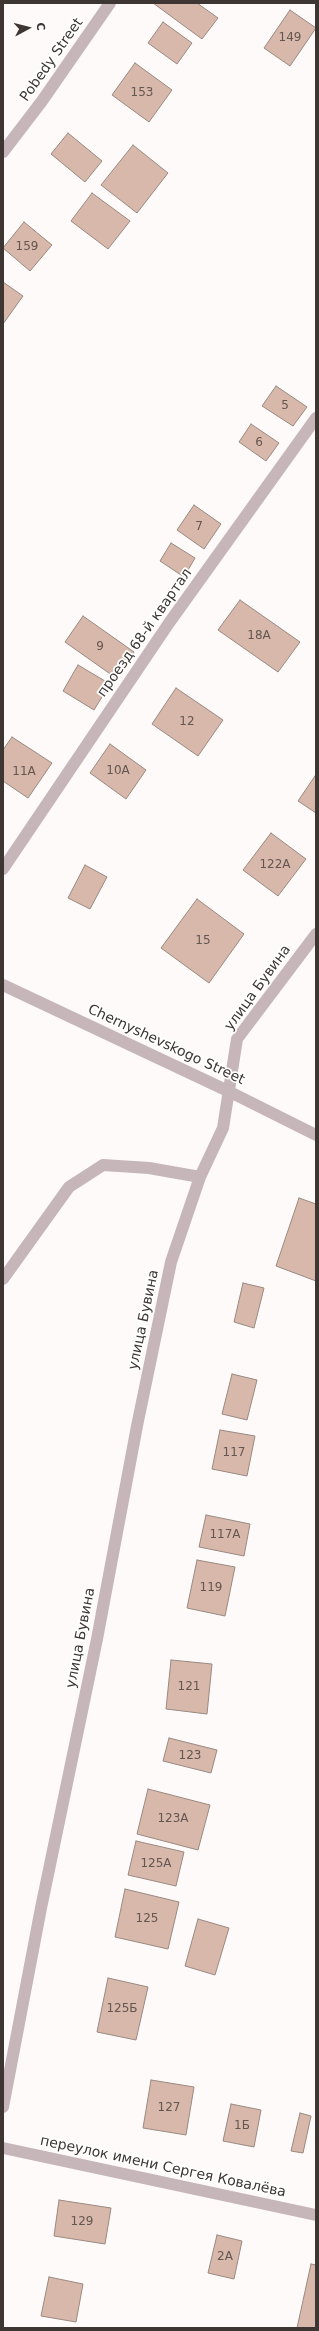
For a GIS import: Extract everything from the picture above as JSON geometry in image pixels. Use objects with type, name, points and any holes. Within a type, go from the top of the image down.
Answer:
[{"type":"street","name":"Pobedy Street","points":[[3,152],[42,101],[110,3]]},
{"type":"street","name":"проезд 68-й квартал","points":[[3,868],[169,623],[316,418]]},
{"type":"street","name":"улица Бувина","points":[[3,2107],[41,1908],[97,1639],[137,1426],[171,1262],[200,1177],[223,1128],[237,1038],[316,934]]},
{"type":"street","name":"Chernyshevskogo Street","points":[[3,985],[228,1091],[316,1135]]},
{"type":"street","points":[[3,1279],[69,1187],[103,1165],[149,1168],[200,1177]]},
{"type":"street","name":"переулок имени Сергея Ковалёва","points":[[3,2148],[316,2215]]},
{"type":"building","points":[[153,3],[197,3],[218,18],[202,39]]},
{"type":"building","points":[[290,10],[316,28],[290,66],[264,48]]},
{"type":"building","points":[[163,22],[192,43],[177,64],[148,43]]},
{"type":"building","points":[[135,63],[172,90],[149,122],[112,95]]},
{"type":"building","points":[[68,133],[102,161],[85,182],[51,154]]},
{"type":"building","points":[[133,145],[168,173],[137,213],[101,185]]},
{"type":"building","points":[[92,193],[130,221],[108,249],[71,221]]},
{"type":"building","points":[[24,222],[52,245],[30,271],[3,248]]},
{"type":"building","points":[[3,282],[23,296],[3,324]]},
{"type":"building","points":[[276,386],[307,407],[293,426],[262,406]]},
{"type":"building","points":[[251,424],[279,443],[266,461],[239,442]]},
{"type":"building","points":[[194,505],[221,524],[204,549],[177,530]]},
{"type":"building","points":[[171,543],[195,558],[184,577],[160,561]]},
{"type":"building","points":[[240,600],[300,642],[278,672],[218,630]]},
{"type":"building","points":[[83,616],[134,652],[116,678],[65,642]]},
{"type":"building","points":[[78,665],[110,684],[94,710],[63,691]]},
{"type":"building","points":[[176,688],[223,720],[198,756],[152,724]]},
{"type":"building","points":[[12,737],[52,763],[28,798],[3,781],[3,750]]},
{"type":"building","points":[[110,744],[146,770],[126,799],[90,773]]},
{"type":"building","points":[[316,776],[316,813],[298,801]]},
{"type":"building","points":[[271,833],[306,859],[278,896],[243,870]]},
{"type":"building","points":[[85,865],[107,877],[90,909],[68,898]]},
{"type":"building","points":[[197,899],[244,934],[209,983],[161,948]]},
{"type":"building","points":[[299,1198],[316,1204],[316,1281],[276,1266]]},
{"type":"building","points":[[243,1283],[264,1288],[254,1328],[234,1322]]},
{"type":"building","points":[[232,1374],[257,1380],[247,1420],[222,1414]]},
{"type":"building","points":[[220,1430],[255,1436],[247,1476],[212,1469]]},
{"type":"building","points":[[206,1515],[250,1524],[244,1556],[199,1547]]},
{"type":"building","points":[[197,1560],[235,1567],[225,1616],[187,1608]]},
{"type":"building","points":[[171,1660],[212,1664],[207,1714],[166,1709]]},
{"type":"building","points":[[169,1738],[217,1750],[211,1773],[163,1761]]},
{"type":"building","points":[[148,1789],[210,1805],[198,1850],[137,1834]]},
{"type":"building","points":[[136,1841],[184,1852],[176,1886],[128,1875]]},
{"type":"building","points":[[125,1889],[179,1902],[168,1949],[115,1937]]},
{"type":"building","points":[[198,1919],[229,1928],[215,1975],[185,1966]]},
{"type":"building","points":[[108,1978],[148,1987],[136,2040],[97,2032]]},
{"type":"building","points":[[151,2080],[194,2087],[186,2135],[143,2128]]},
{"type":"building","points":[[231,2104],[261,2110],[254,2147],[223,2141]]},
{"type":"building","points":[[300,2113],[311,2116],[303,2153],[291,2151]]},
{"type":"building","points":[[59,2200],[111,2208],[105,2244],[54,2236]]},
{"type":"building","points":[[217,2235],[242,2241],[234,2279],[208,2273]]},
{"type":"building","points":[[311,2264],[316,2265],[316,2328],[297,2328]]},
{"type":"building","points":[[49,2277],[83,2284],[76,2322],[41,2316]]}]
